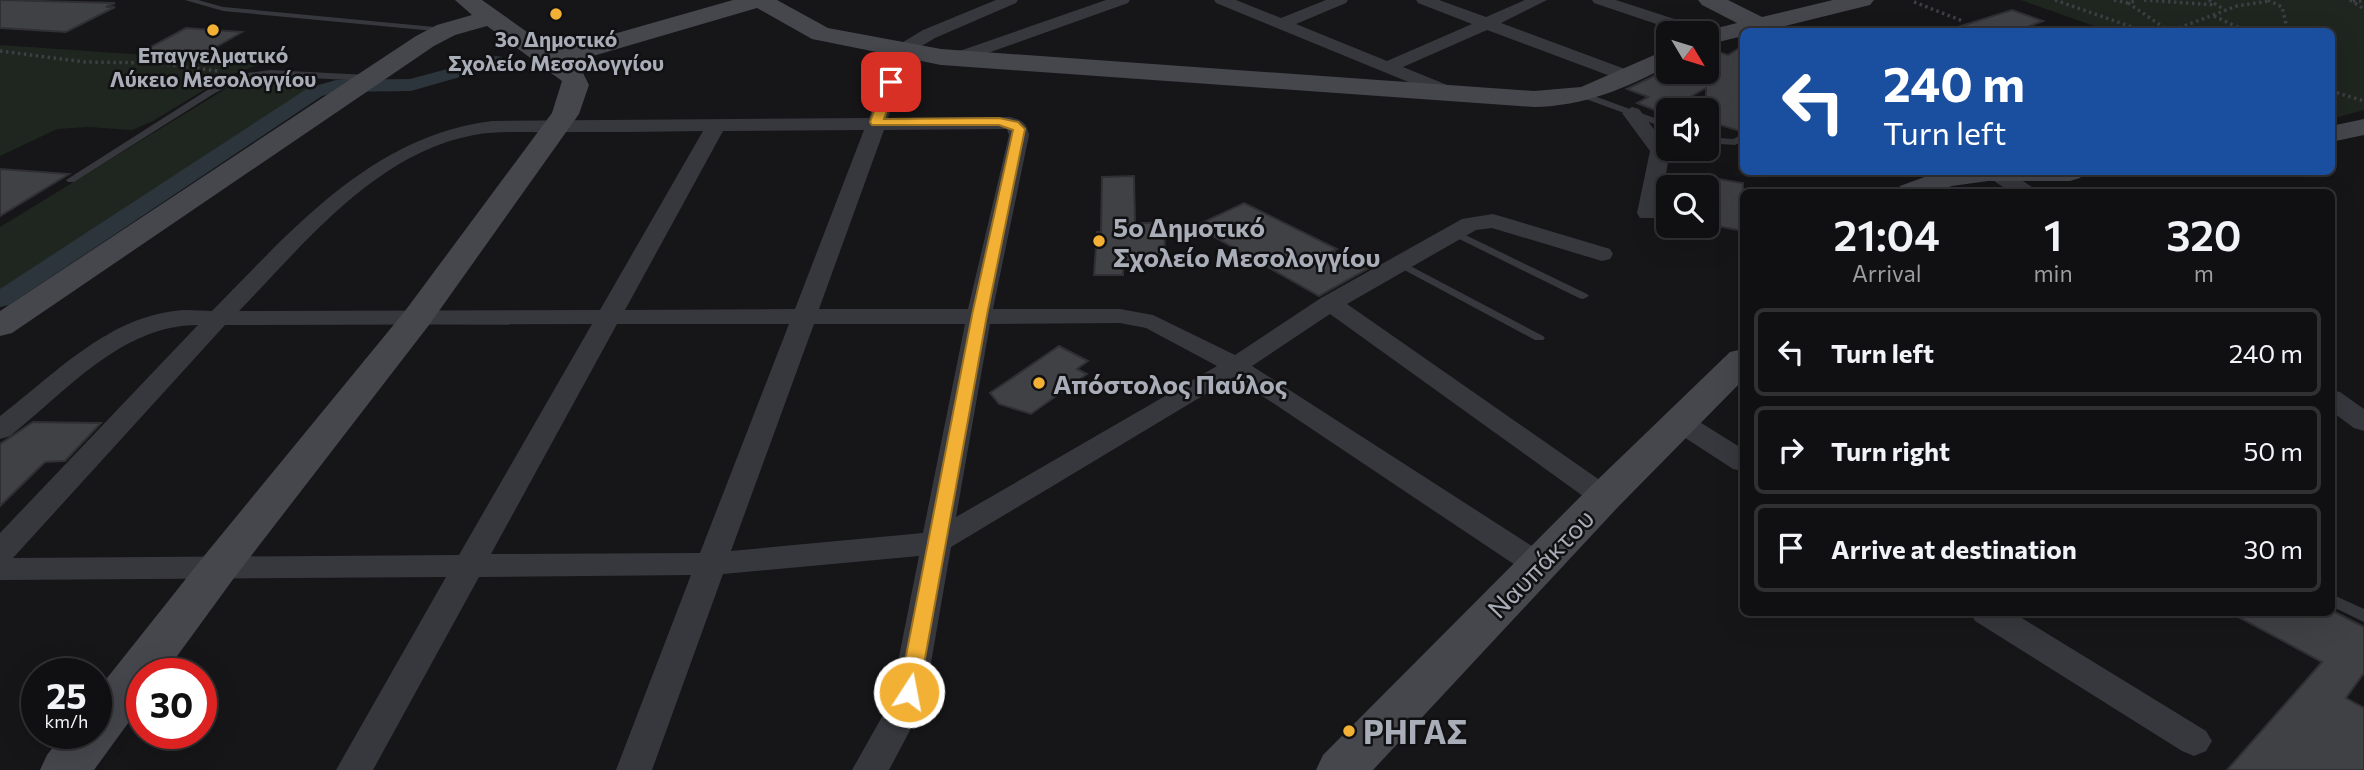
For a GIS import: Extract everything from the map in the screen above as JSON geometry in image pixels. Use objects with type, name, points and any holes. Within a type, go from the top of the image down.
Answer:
[{"type":"street","points":[[551,60],[759,0],[813,31],[901,51],[954,59],[1552,100],[1586,96],[1656,62]]},
{"type":"street","points":[[634,770],[899,63],[901,51],[929,34],[1010,0]]},
{"type":"street","points":[[954,59],[1122,0]]},
{"type":"street","points":[[1222,0],[1445,91]]},
{"type":"street","points":[[1280,24],[1340,0]]},
{"type":"street","points":[[1424,0],[1628,76]]},
{"type":"street","points":[[1389,67],[1539,0]]},
{"type":"street","points":[[1600,0],[1661,21]]},
{"type":"street","points":[[1710,0],[1762,28]]},
{"type":"street","points":[[1768,28],[1862,0]]},
{"type":"street","points":[[0,326],[360,83],[478,8],[572,76],[576,83],[559,125],[417,318],[219,567],[112,708]]},
{"type":"street","points":[[1719,34],[1740,32]]},
{"type":"street","points":[[1632,113],[1660,150],[1648,213]]},
{"type":"street","points":[[0,552],[219,318],[311,225],[357,184],[382,168],[438,140],[471,128],[559,125],[999,122],[1018,127],[1019,135],[979,315],[909,692],[899,719],[870,770]]},
{"type":"street","points":[[354,770],[716,126]]},
{"type":"street","points":[[2335,133],[2364,127]]},
{"type":"street","points":[[1918,189],[1947,177],[1972,175]]},
{"type":"street","points":[[1999,175],[2024,189]]},
{"type":"street","points":[[0,569],[712,564],[903,548],[939,540],[1235,366],[1330,303],[1469,224],[1493,222],[1602,254]]},
{"type":"street","points":[[1330,303],[1604,497]]},
{"type":"street","points":[[0,430],[97,353],[134,329],[175,318],[1099,315],[1142,319],[1174,331],[1235,366],[1538,565]]},
{"type":"street","name":"Ναυπάκτου","points":[[1341,770],[1604,497],[1740,365]]},
{"type":"street","points":[[2335,401],[2364,422]]},
{"type":"street","points":[[1680,422],[1740,459]]},
{"type":"street","points":[[1992,616],[2194,741]]},
{"type":"street","points":[[65,770],[81,749]]},
{"type":"lane","points":[[189,0],[223,9],[446,30]]},
{"type":"lane","points":[[71,180],[212,91],[243,76],[270,72],[360,83]]},
{"type":"lane","points":[[1586,96],[1656,122]]},
{"type":"lane","points":[[1719,141],[1735,142],[1740,139]]},
{"type":"lane","points":[[1453,232],[1583,296]]},
{"type":"lane","points":[[1399,263],[1539,338]]},
{"type":"lane","points":[[2335,601],[2364,616]]},
{"type":"path","points":[[2055,0],[2135,28]]},
{"type":"path","points":[[2114,0],[2128,3],[2163,28]]},
{"type":"path","points":[[2128,3],[2137,0]]},
{"type":"path","points":[[2144,0],[2216,5]]},
{"type":"path","points":[[2209,0],[2225,10]]},
{"type":"path","points":[[2177,28],[2225,10],[2268,0],[2282,7],[2287,28]]},
{"type":"path","points":[[2351,1],[2364,1]]},
{"type":"path","points":[[2351,1],[2364,9]]},
{"type":"path","points":[[1914,2],[1963,21]]},
{"type":"path","points":[[2212,15],[2240,28]]},
{"type":"path","points":[[0,51],[93,62],[172,65],[243,76]]},
{"type":"path","points":[[2335,92],[2364,101]]},
{"type":"shaded area","points":[[2021,0],[2364,0],[2364,110],[2335,118],[2335,28],[2100,28]]},
{"type":"shaded area","points":[[0,45],[264,63],[225,77],[153,121],[132,130],[88,127],[57,129],[0,156]]},
{"type":"shaded area","points":[[303,76],[316,80],[311,89],[0,293],[0,227],[227,88],[256,80]]},
{"type":"building","points":[[0,0],[115,3],[106,7],[115,7],[66,32],[0,28]]},
{"type":"building","points":[[2012,10],[2043,21],[2025,28],[1958,27]]},
{"type":"building","points":[[186,28],[242,32],[202,55],[145,50]]},
{"type":"building","points":[[1740,48],[1740,131],[1719,125],[1719,98],[1706,98],[1706,88],[1688,98],[1656,98],[1656,111],[1637,103],[1648,97],[1627,89],[1656,75],[1656,84],[1719,84],[1719,52],[1728,55]]},
{"type":"building","points":[[0,169],[69,174],[0,216]]},
{"type":"building","points":[[1134,176],[1135,223],[1164,223],[1165,254],[1136,255],[1136,265],[1123,265],[1123,275],[1094,275],[1097,232],[1101,232],[1102,177]]},
{"type":"building","points":[[1719,179],[1743,183],[1743,189],[1740,189],[1740,230],[1719,226]]},
{"type":"building","points":[[1244,203],[1337,249],[1333,251],[1367,269],[1319,296],[1195,226]]},
{"type":"building","name":"Απόστολος Παύλος","points":[[1059,346],[1088,361],[1077,369],[1087,374],[1031,414],[999,404],[990,393]]},
{"type":"building","points":[[33,422],[101,423],[65,461],[45,462],[0,506],[0,444]]},
{"type":"building","points":[[2335,612],[2364,627],[2364,673],[2346,698],[2364,708],[2364,770],[2227,770],[2322,662],[2236,616],[2335,616]]},
{"type":"waterway","points":[[0,300],[315,92],[336,86],[411,85],[496,61]]},
{"type":"place","name":"3ο Δημοτικό Σχολείο Μεσολογγίου","points":[[556,14]]},
{"type":"place","name":"Επαγγελματικό Λύκειο Μεσολογγίου","points":[[213,30]]},
{"type":"place","name":"5ο Δημοτικό Σχολείο Μεσολογγίου","points":[[1099,241]]},
{"type":"place","name":"Απόστολος Παύλος","points":[[1039,383]]},
{"type":"place","name":"ΡΗΓΑΣ","points":[[1349,731]]},
{"type":"route","points":[[891,82],[876,122],[1006,122],[1019,129],[979,315],[909,692]]}]
